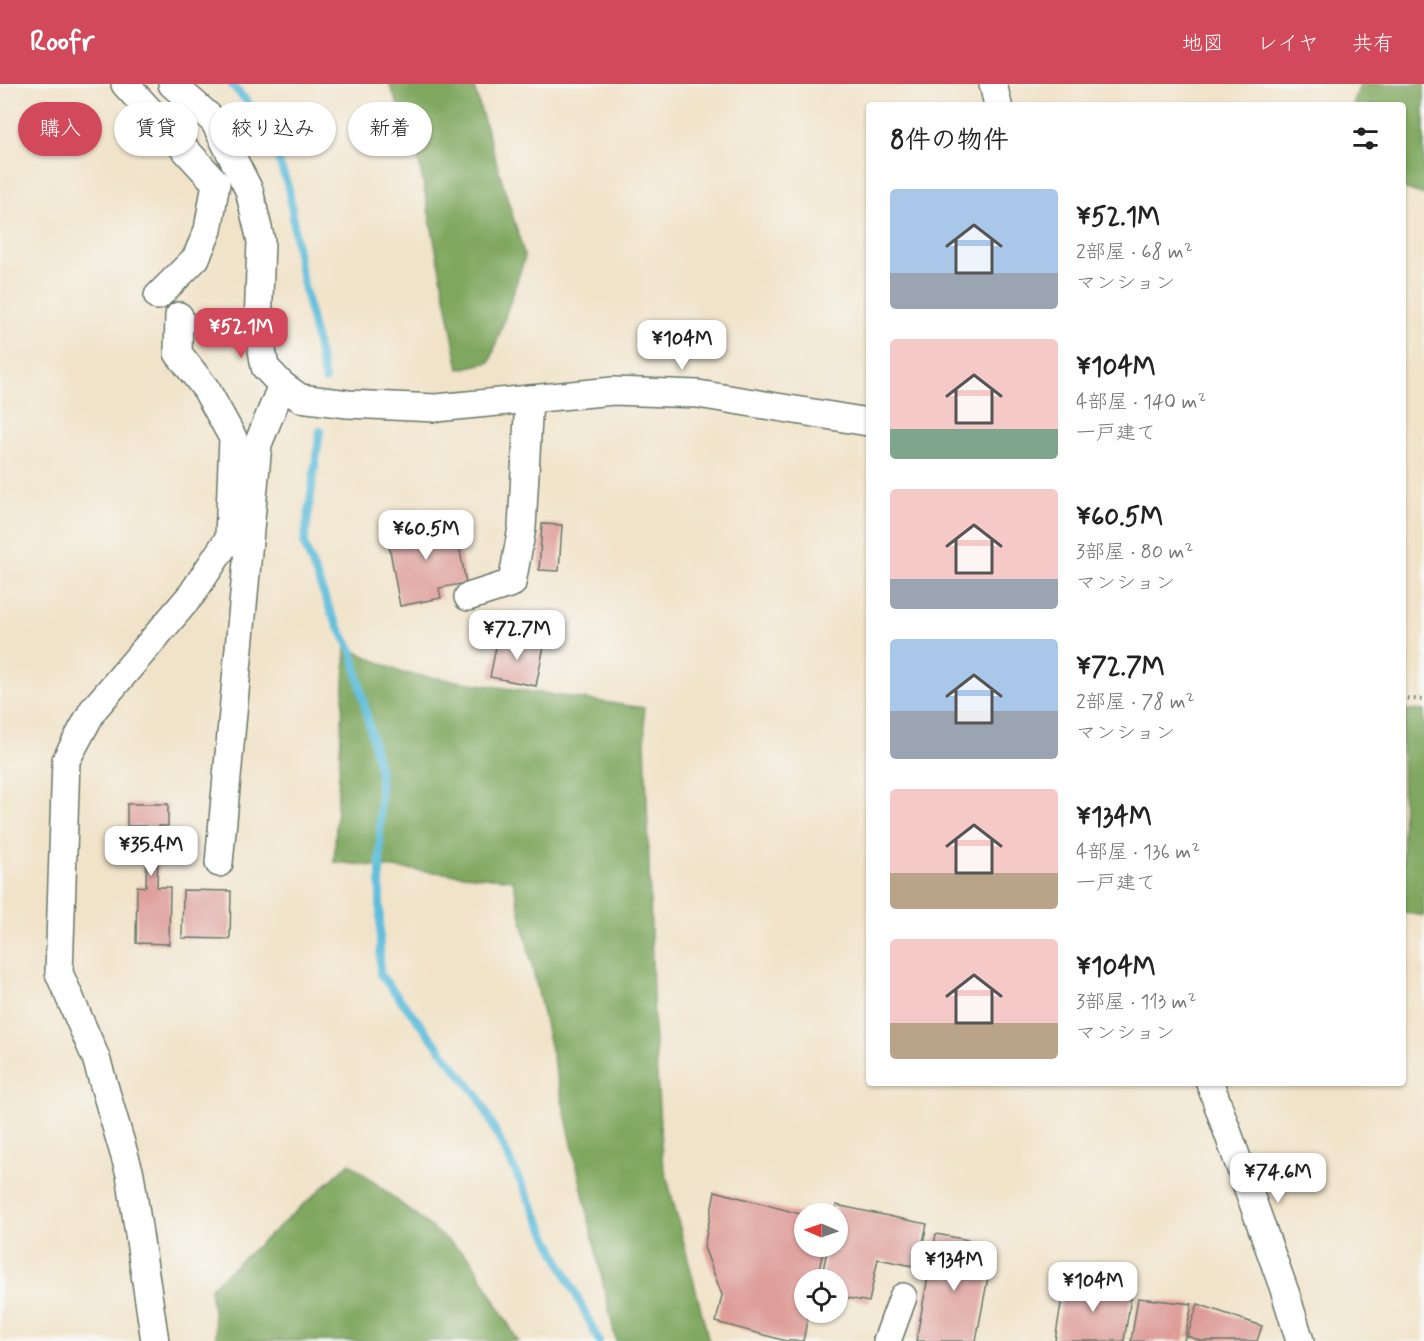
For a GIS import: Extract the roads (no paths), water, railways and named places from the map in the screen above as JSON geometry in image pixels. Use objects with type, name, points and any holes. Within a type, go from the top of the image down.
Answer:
[{"type":"street","points":[[125,84],[216,183],[208,230],[196,258],[158,296]]},
{"type":"street","points":[[172,84],[214,121],[249,190],[261,241],[258,327],[265,368],[282,386],[300,398],[348,404],[436,408],[613,391],[698,394],[866,422]]},
{"type":"street","points":[[993,84],[997,102]]},
{"type":"street","points":[[155,1341],[130,1174],[96,1058],[59,973],[66,760],[93,710],[192,594],[229,538],[233,438],[206,389],[178,353],[179,316]]},
{"type":"street","points":[[219,863],[258,444],[282,386]]},
{"type":"street","points":[[468,597],[512,584],[522,528],[529,399]]},
{"type":"street","points":[[1211,1086],[1286,1292],[1300,1341]]},
{"type":"street","points":[[887,1341],[903,1297]]},
{"type":"waterway","points":[[231,84],[264,120],[289,189],[299,263],[325,380]]},
{"type":"waterway","points":[[320,431],[304,544],[332,615],[352,651],[380,772],[380,974],[478,1096],[599,1341]]}]
